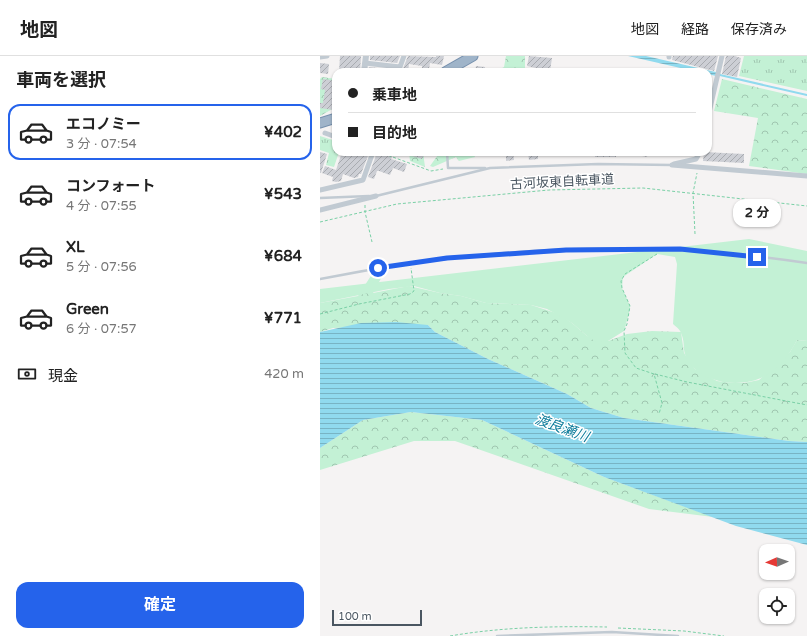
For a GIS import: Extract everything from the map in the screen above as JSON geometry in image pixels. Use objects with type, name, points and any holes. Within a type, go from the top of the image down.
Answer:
[{"type":"highway","points":[[452,68],[473,56]]},
{"type":"highway","points":[[320,123],[332,119]]},
{"type":"street","points":[[320,57],[327,56]]},
{"type":"street","points":[[366,59],[400,67],[404,56]]},
{"type":"street","points":[[712,99],[722,56]]},
{"type":"street","points":[[325,133],[332,136]]},
{"type":"street","points":[[320,190],[363,180],[372,156]]},
{"type":"street","points":[[672,165],[696,159],[698,156]]},
{"type":"street","points":[[672,165],[807,176]]},
{"type":"street","points":[[320,210],[376,196]]},
{"type":"lane","points":[[447,156],[448,168],[598,164],[672,165]]},
{"type":"lane","points":[[320,198],[376,196],[490,168]]},
{"type":"lane","points":[[320,279],[447,258],[566,250],[680,249],[807,263]]},
{"type":"lane","points":[[497,636],[600,632],[678,636]]},
{"type":"path","points":[[390,156],[431,171],[448,168]]},
{"type":"path","points":[[695,234],[693,193],[698,169]]},
{"type":"path","name":"古河坂東自転車道","points":[[320,222],[397,204],[549,190],[643,188],[807,206]]},
{"type":"path","points":[[365,202],[365,212],[372,242]]},
{"type":"path","points":[[661,249],[658,254],[625,274],[621,282],[630,306],[627,324],[624,331],[625,353],[636,368],[654,374],[807,405]]},
{"type":"path","points":[[320,314],[359,304],[410,294],[414,291],[410,263]]},
{"type":"path","points":[[654,374],[662,403],[659,414]]},
{"type":"green space","points":[[506,56],[525,56],[525,68],[502,68],[504,67]]},
{"type":"green space","points":[[744,56],[807,56],[807,91],[739,76]]},
{"type":"green space","points":[[322,77],[332,78],[332,109],[320,116],[320,79]]},
{"type":"green space","points":[[722,79],[807,99],[807,174],[749,166],[758,118],[714,111]]},
{"type":"green space","points":[[320,136],[332,140],[332,156],[338,156],[334,167],[326,165],[329,153],[320,150]]},
{"type":"green space","points":[[409,156],[424,156],[425,167],[410,161]]},
{"type":"green space","points":[[437,156],[475,157],[459,161],[456,157],[433,167],[430,166]]},
{"type":"green space","points":[[749,239],[807,251],[807,341],[797,340],[791,351],[776,368],[758,379],[748,382],[736,383],[715,380],[699,372],[693,367],[686,356],[683,338],[679,329],[673,324],[677,264],[675,257],[657,254],[623,277],[622,288],[630,306],[629,313],[624,331],[608,341],[596,342],[572,323],[547,309],[531,305],[486,303],[414,286],[389,289],[320,303],[320,289]]},
{"type":"green space","points":[[383,269],[384,273],[373,293],[409,286],[461,296],[486,303],[531,305],[559,314],[587,336],[608,341],[627,334],[652,331],[681,332],[684,353],[695,369],[717,381],[744,383],[759,380],[790,352],[797,340],[807,341],[807,442],[789,441],[624,418],[591,408],[567,394],[488,359],[435,332],[428,325],[333,328],[320,332],[320,303],[358,296],[374,271]]},
{"type":"green space","points":[[411,412],[482,420],[604,477],[713,517],[649,509],[455,441],[414,441],[320,470],[320,448],[363,420]]},
{"type":"water","points":[[628,56],[646,56],[698,68],[680,68]]},
{"type":"water","points":[[712,71],[720,73],[716,76],[712,75]]},
{"type":"water","name":"渡良瀬川","points":[[396,322],[428,325],[435,332],[488,359],[567,394],[591,408],[624,418],[789,441],[807,442],[807,545],[736,526],[604,477],[482,420],[411,412],[363,420],[320,448],[320,332],[361,323]]},
{"type":"building","points":[[340,56],[361,56],[360,68],[339,68]]},
{"type":"building","points":[[370,56],[400,56],[397,63],[370,60]]},
{"type":"building","points":[[408,56],[444,56],[442,65],[430,63],[429,68],[422,68],[422,66],[409,64],[408,68],[403,68]]},
{"type":"building","points":[[529,56],[552,58],[550,68],[536,68],[527,66]]},
{"type":"building","points":[[673,56],[718,56],[714,71],[712,70],[712,68],[703,68],[672,60]]},
{"type":"building","points":[[726,56],[741,58],[737,77],[722,74]]},
{"type":"building","points":[[320,63],[329,64],[328,74],[320,73]]},
{"type":"building","points":[[476,66],[485,67],[485,68],[476,68]]},
{"type":"building","points":[[323,79],[332,80],[332,110],[320,108],[320,103],[323,103],[325,90],[321,89]]},
{"type":"building","points":[[320,152],[327,154],[321,173],[320,173]]},
{"type":"building","points":[[712,152],[744,154],[744,163],[703,161],[704,156],[712,156]]},
{"type":"building","points":[[341,156],[368,156],[361,174],[359,174],[358,177],[354,178],[343,174],[341,181],[336,182],[332,181],[333,177],[322,173],[325,166],[336,170]]},
{"type":"building","points":[[376,156],[392,156],[391,159],[407,164],[404,172],[393,168],[390,175],[377,171],[374,179],[368,177]]},
{"type":"building","points":[[412,156],[423,156],[422,159]]},
{"type":"building","points":[[506,156],[514,156],[514,160],[506,161]]},
{"type":"building","points":[[528,156],[538,156],[538,159],[529,160]]},
{"type":"building","points":[[595,156],[616,156],[616,157]]},
{"type":"waterway","points":[[720,75],[807,95]]},
{"type":"route","points":[[378,268],[447,258],[566,250],[680,249],[757,257]]}]
